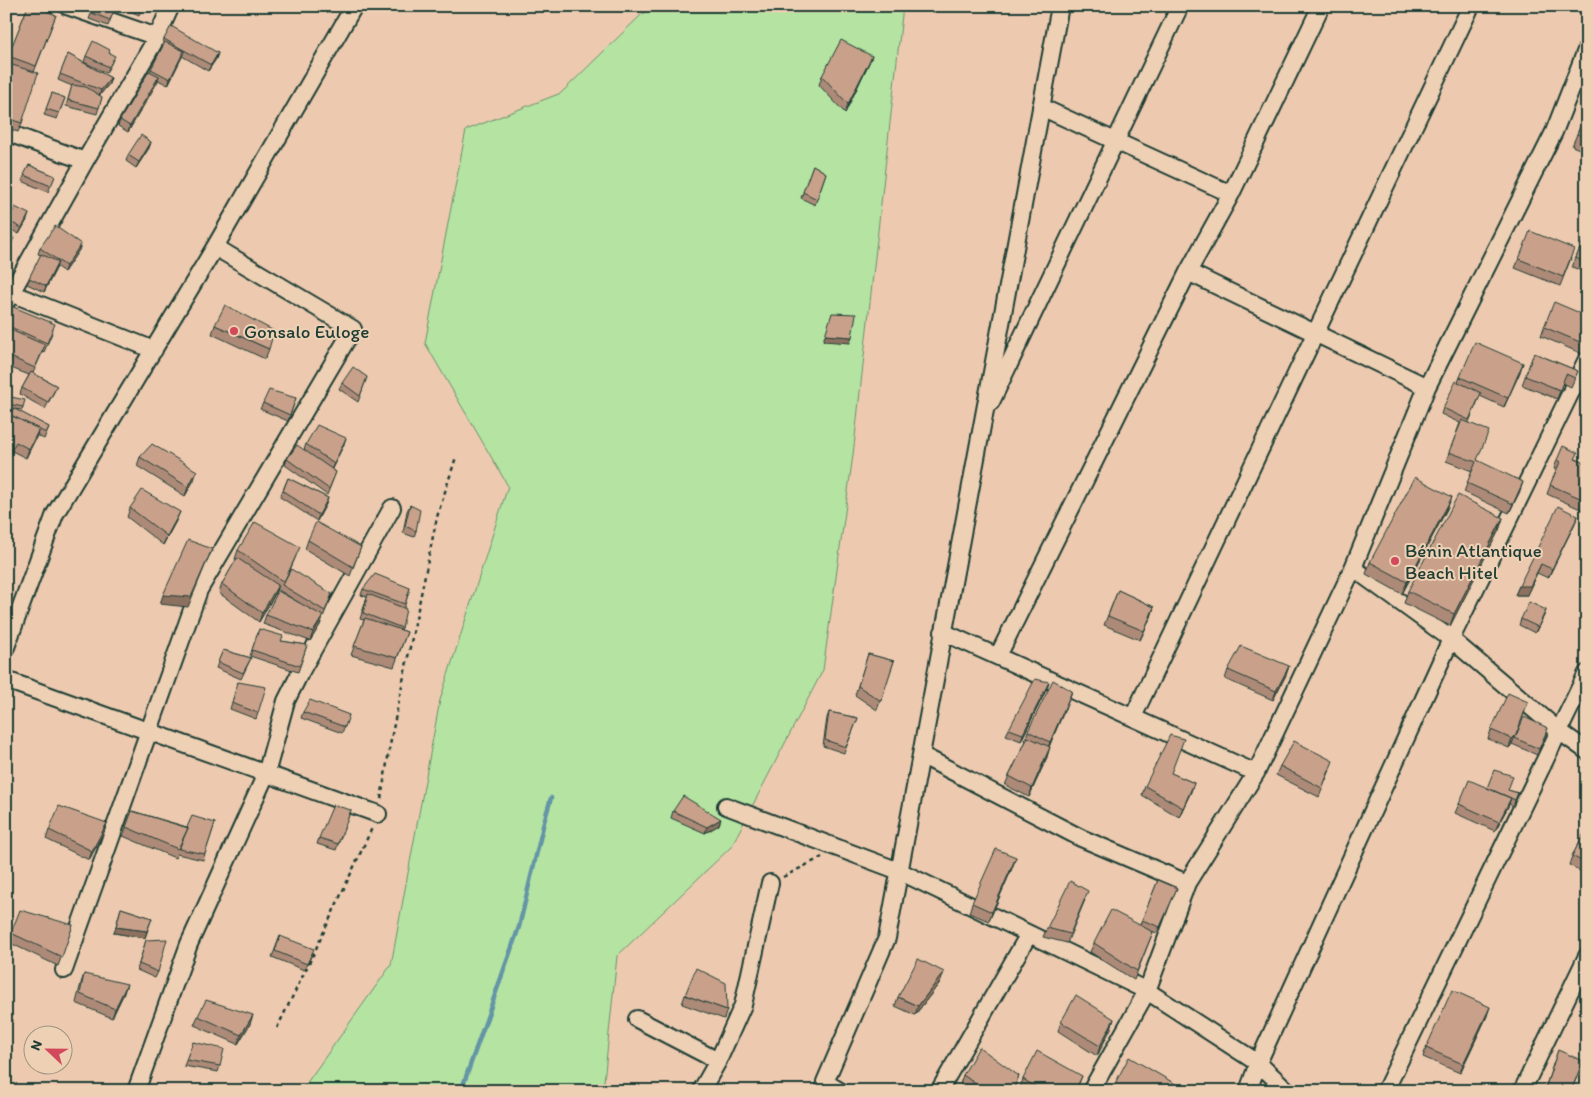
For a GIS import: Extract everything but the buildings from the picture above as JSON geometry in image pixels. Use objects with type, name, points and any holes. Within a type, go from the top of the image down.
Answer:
[{"type":"street","points":[[67,6],[157,37]]},
{"type":"street","points":[[154,350],[8,295],[157,37],[171,6]]},
{"type":"street","points":[[6,647],[55,514],[216,246],[354,6]]},
{"type":"street","points":[[840,1091],[825,1082],[887,938],[1060,6]]},
{"type":"street","points":[[982,422],[1180,6]]},
{"type":"street","points":[[998,656],[1188,272],[1230,194],[1321,6]]},
{"type":"street","points":[[1133,718],[1471,6]]},
{"type":"street","points":[[1091,1091],[1147,991],[1187,883],[1256,773],[1353,568],[1426,388],[1554,132],[1587,48]]},
{"type":"street","points":[[1041,107],[1230,194]]},
{"type":"street","points":[[6,132],[85,161]]},
{"type":"street","points":[[64,970],[199,590],[353,329],[216,246]]},
{"type":"street","points":[[1188,272],[1426,388]]},
{"type":"street","points":[[1248,1091],[1258,1063],[1451,639],[1587,359]]},
{"type":"street","points":[[136,1091],[189,944],[266,774],[286,701],[392,508]]},
{"type":"street","points":[[1353,568],[1451,639],[1559,731],[1587,751]]},
{"type":"street","points":[[944,632],[1256,773]]},
{"type":"street","points":[[1385,1091],[1587,673]]},
{"type":"street","points":[[6,680],[378,814]]},
{"type":"street","points":[[921,755],[1081,838],[1187,883]]},
{"type":"street","points":[[726,806],[899,871],[1147,991],[1258,1063],[1288,1091]]},
{"type":"street","points":[[701,1091],[718,1061],[744,1005],[770,883]]},
{"type":"street","points":[[939,1091],[1029,934]]},
{"type":"street","points":[[1522,1091],[1587,956]]},
{"type":"street","points":[[637,1019],[718,1061]]},
{"type":"path","points":[[277,1028],[378,814],[392,734],[437,516],[456,457]]},
{"type":"path","points":[[770,883],[840,848]]},
{"type":"green space","points":[[659,6],[903,6],[853,455],[823,670],[731,847],[617,956],[603,1091],[301,1091],[391,965],[440,700],[508,486],[425,343],[466,130],[561,93],[642,14]]},
{"type":"waterway","points":[[461,1091],[519,927],[551,798]]},
{"type":"place","name":"Gonsalo Euloge","points":[[234,331]]},
{"type":"place","name":"Bénin Atlantique Beach Hitel","points":[[1395,561]]}]
